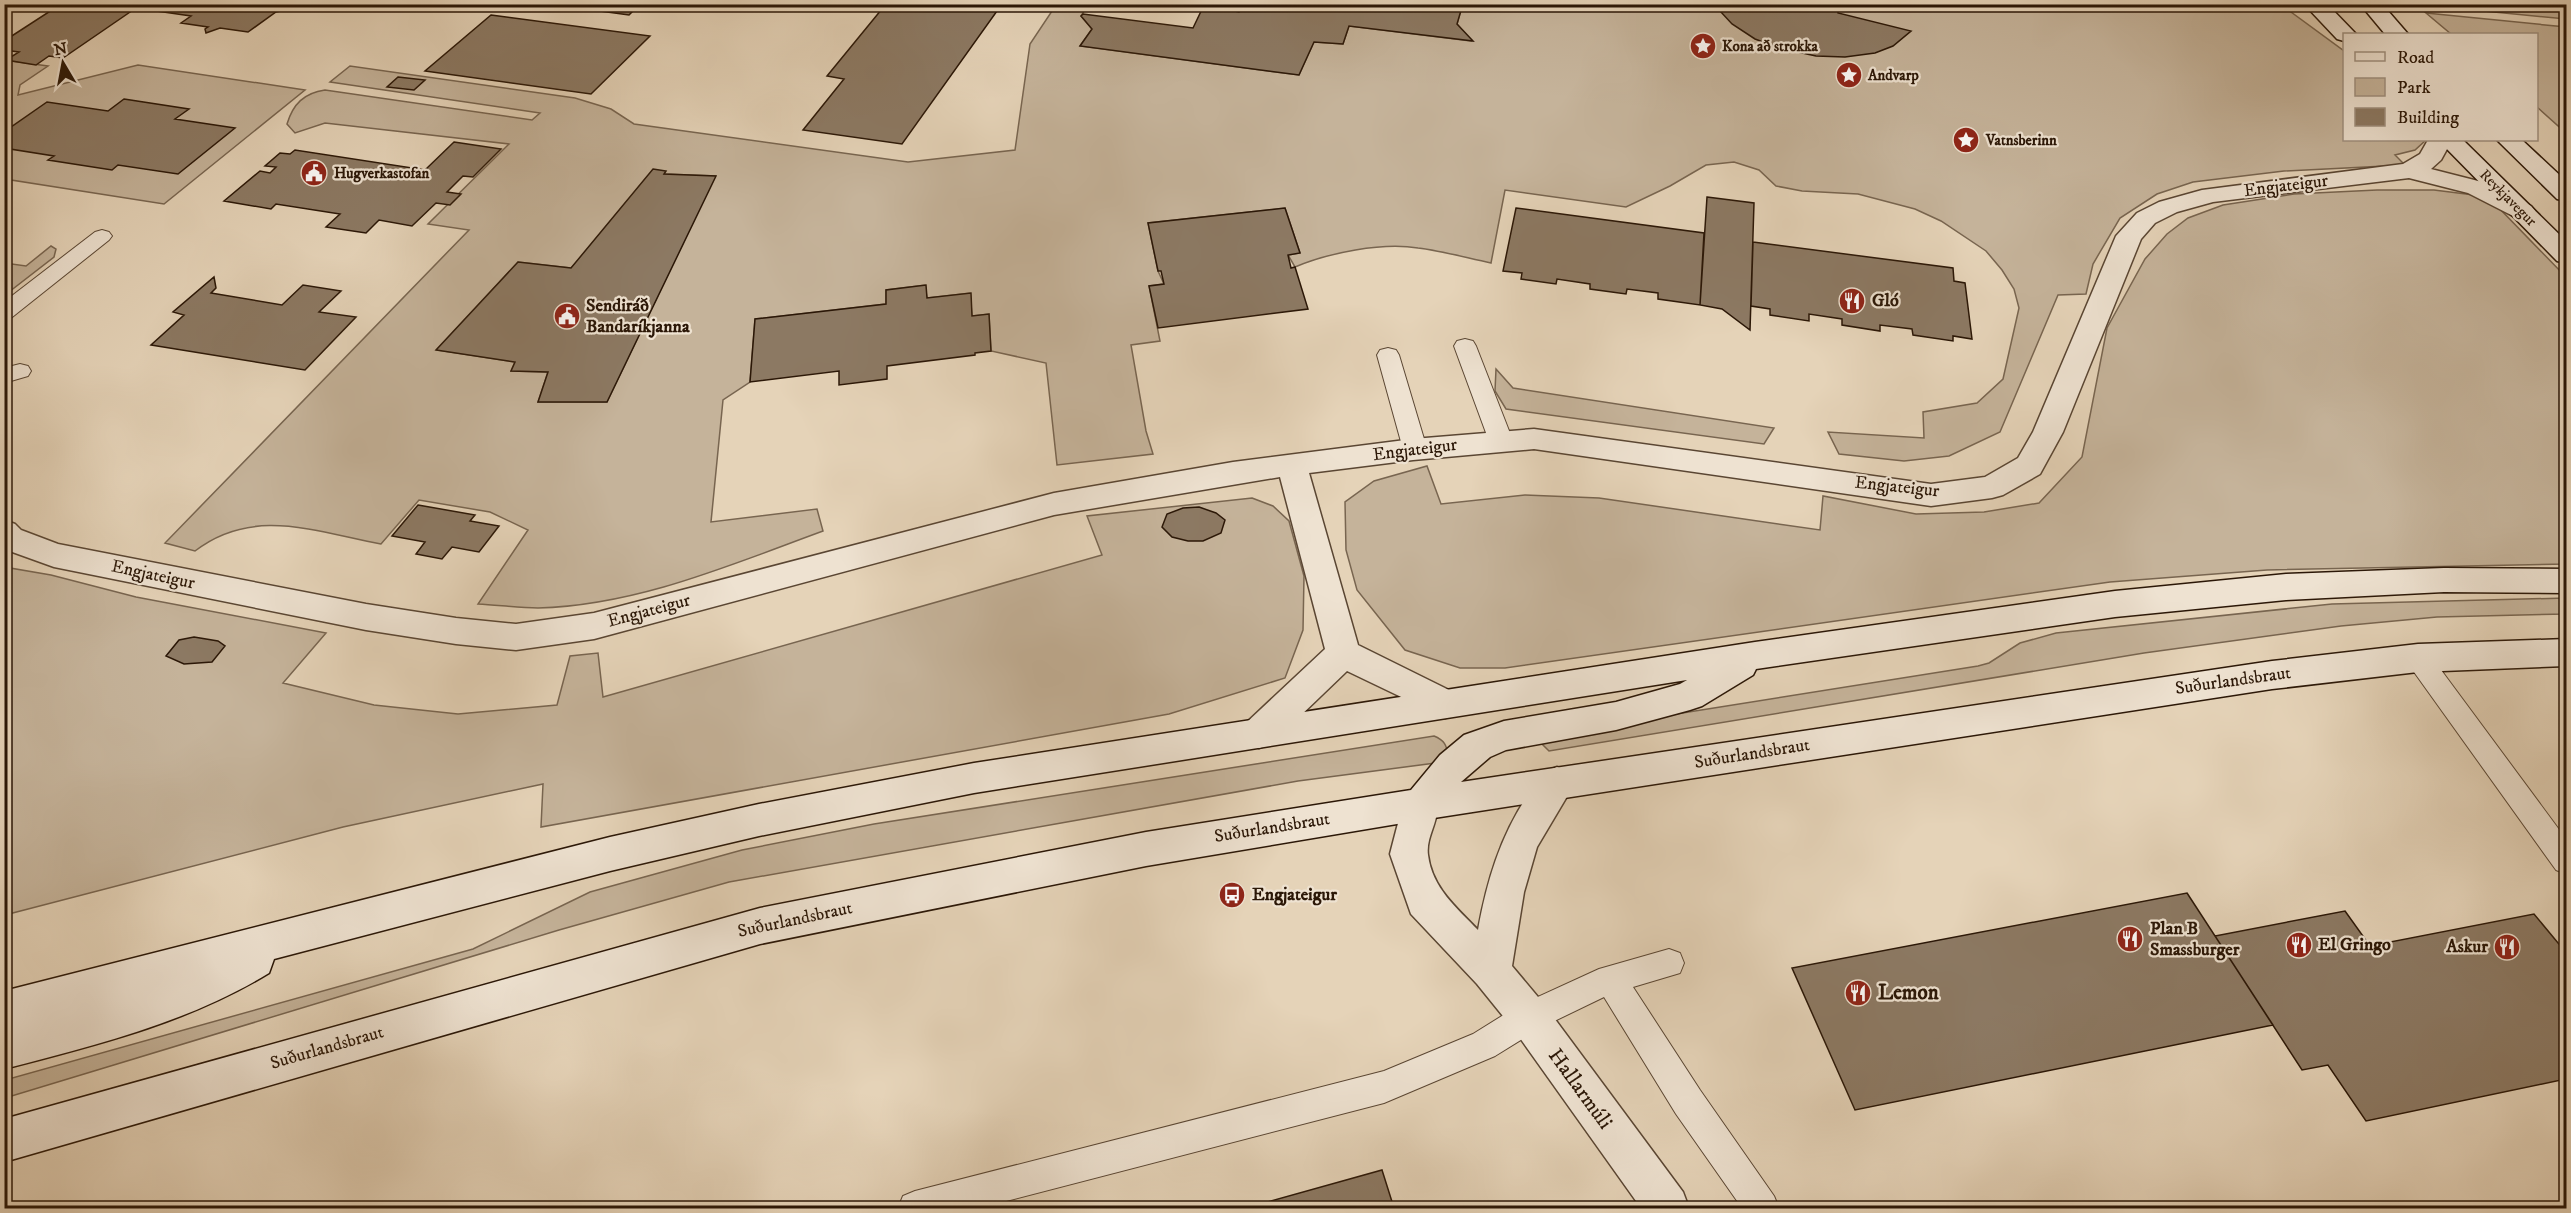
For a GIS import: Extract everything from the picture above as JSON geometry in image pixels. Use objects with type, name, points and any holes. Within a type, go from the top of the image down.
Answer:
[{"type":"main road","points":[[2314,4],[2344,33]]},
{"type":"main road","points":[[2370,4],[2396,33]]},
{"type":"main road","name":"Engjateigur","points":[[4,532],[10,538],[54,555],[366,617],[456,631],[516,637],[594,626],[1054,504],[1130,489],[1292,465],[1501,441],[1534,439],[1931,495],[1992,487],[2029,466],[2043,441],[2129,236],[2146,218],[2181,202],[2211,195],[2409,171],[2423,164],[2436,153],[2440,141]]},
{"type":"main road","name":"Reykjavegur","points":[[2451,141],[2566,255]]},
{"type":"main road","points":[[2510,141],[2566,194]]},
{"type":"main road","name":"Engjateigur","points":[[2409,171],[2477,188],[2522,211]]},
{"type":"main road","points":[[1292,465],[1343,653],[1445,704]]},
{"type":"main road","points":[[4,1011],[610,854],[759,820],[974,778],[1755,656],[2115,604],[2286,587],[2444,580],[2566,581]]},
{"type":"main road","points":[[1259,734],[1343,653]]},
{"type":"main road","name":"Suðurlandsbraut","points":[[4,1141],[760,926],[1146,849],[1421,804],[2272,675],[2418,658],[2566,653]]},
{"type":"main road","points":[[1421,804],[1453,766],[1477,746],[1504,736],[1616,716],[1690,696],[1755,656]]},
{"type":"main road","points":[[1491,971],[1506,892],[1518,848],[1534,817],[1557,783]]},
{"type":"main road","name":"Hallarmúli","points":[[1421,804],[1409,854],[1425,902],[1491,971],[1528,1017],[1667,1209]]},
{"type":"main road","points":[[4,1048],[118,1019],[188,994],[247,966],[290,938]]},
{"type":"lane","points":[[4,313],[102,236]]},
{"type":"lane","points":[[1465,346],[1501,441]]},
{"type":"lane","points":[[1388,356],[1415,450]]},
{"type":"lane","points":[[2418,658],[2566,861]]},
{"type":"lane","points":[[915,1209],[1384,1087],[1484,1045],[1528,1017],[1610,979],[1669,963]]},
{"type":"lane","points":[[1610,979],[1688,1102],[1762,1209]]},
{"type":"green space","points":[[2280,4],[2343,50],[2343,141],[2425,141],[2415,150],[2395,155],[2405,165],[2284,171],[2193,182],[2157,194],[2120,218],[2093,264],[2086,294],[2058,295],[2000,432],[1949,456],[1904,461],[1839,454],[1828,432],[1924,438],[1923,412],[1977,403],[2003,379],[2019,308],[2014,289],[2002,270],[1986,251],[1941,221],[1915,209],[1858,194],[1802,191],[1776,186],[1759,170],[1734,162],[1706,165],[1670,186],[1626,207],[1505,190],[1491,263],[1427,249],[1388,246],[1339,253],[1295,267],[1288,255],[1300,253],[1285,208],[1148,223],[1158,271],[1164,284],[1149,286],[1160,341],[1131,345],[1146,431],[1153,454],[1057,465],[1046,363],[991,351],[989,314],[972,316],[970,293],[927,298],[925,285],[886,290],[886,304],[755,319],[750,382],[723,400],[711,522],[817,509],[823,531],[718,570],[648,591],[575,605],[538,608],[478,604],[528,530],[490,512],[419,500],[381,544],[285,526],[239,529],[217,537],[195,551],[165,543],[469,230],[428,224],[509,144],[325,123],[295,133],[287,124],[296,105],[305,97],[325,90],[532,120],[540,113],[330,82],[350,66],[575,98],[611,109],[634,124],[908,162],[1015,150],[1030,44],[1056,5],[1088,5],[1081,16],[1092,29],[1080,46],[1299,75],[1314,42],[1343,44],[1349,26],[1471,41],[1457,24],[1462,7],[1496,5]],"holes":[[[664,174],[715,176],[607,402],[538,402],[548,372],[511,371],[515,362],[437,350],[518,262],[571,268]]]},
{"type":"green space","points":[[2423,5],[2566,5],[2566,19]]},
{"type":"green space","points":[[2426,13],[2566,27],[2566,133],[2538,108],[2538,33],[2450,33]]},
{"type":"green space","points":[[4,60],[48,66],[20,85],[18,95],[138,65],[305,90],[164,204],[5,179]]},
{"type":"green space","points":[[2434,190],[2474,195],[2495,204],[2566,277],[2566,564],[2267,570],[2110,582],[1505,668],[1460,668],[1405,650],[1357,590],[1346,550],[1345,502],[1374,481],[1427,466],[1441,504],[1525,495],[1599,498],[1820,530],[1823,496],[1916,514],[1984,512],[2039,503],[2082,457],[2107,328],[2145,259],[2167,234],[2188,218],[2223,205],[2294,194]]},
{"type":"green space","points":[[51,246],[56,249],[54,257],[5,295],[5,263],[26,266]]},
{"type":"green space","points":[[1496,369],[1513,388],[1774,428],[1764,444],[1506,409],[1495,391]]},
{"type":"green space","points":[[1252,498],[1273,506],[1289,521],[1304,576],[1303,630],[1285,678],[1169,714],[541,827],[543,784],[343,827],[5,915],[4,567],[51,575],[136,597],[326,633],[283,683],[374,705],[458,714],[557,705],[570,656],[598,653],[603,697],[1102,555],[1087,516]]},
{"type":"green space","points":[[2566,598],[2566,614],[2437,617],[2341,626],[2144,653],[1549,751],[1541,743],[1544,735],[1978,666],[1989,663],[2020,643],[2056,633],[2332,604]]},
{"type":"green space","points":[[1434,736],[1443,741],[1447,749],[1448,756],[1443,762],[1298,781],[729,882],[559,930],[5,1098],[5,1080],[473,949],[590,892],[742,850],[874,824]]},
{"type":"building","points":[[61,4],[287,4],[288,9],[276,12],[248,32],[220,28],[206,33],[205,29],[208,27],[181,23],[191,16],[136,8],[63,58],[49,56],[36,65],[6,60],[19,52],[4,50],[4,41]]},
{"type":"building","points":[[548,4],[640,4],[629,15]]},
{"type":"building","points":[[886,4],[1002,4],[902,144],[803,130],[844,79],[827,76]]},
{"type":"building","points":[[1242,4],[1437,4],[1462,7],[1457,24],[1473,41],[1349,26],[1343,44],[1314,42],[1299,75],[1080,46],[1092,29],[1081,16],[1083,14],[1193,28],[1204,5],[1239,12]]},
{"type":"building","points":[[1793,4],[1838,4],[1838,13],[1911,31],[1893,46],[1875,53],[1845,57],[1816,56],[1779,48],[1755,39],[1732,24],[1720,11],[1793,7]]},
{"type":"building","points":[[491,15],[650,36],[591,94],[425,71]]},
{"type":"building","points":[[398,77],[425,80],[414,90],[387,87]]},
{"type":"building","points":[[124,99],[189,109],[175,119],[235,128],[178,174],[118,165],[112,170],[48,160],[54,156],[4,148],[4,132],[47,102],[108,111]]},
{"type":"building","points":[[454,142],[501,149],[473,177],[463,176],[447,192],[461,194],[450,205],[436,203],[412,226],[379,220],[366,233],[326,227],[340,214],[276,204],[271,209],[224,201],[260,171],[270,173],[276,167],[265,166],[280,153],[290,154],[295,150],[425,170]]},
{"type":"building","points":[[653,169],[666,171],[664,174],[716,176],[607,402],[538,402],[548,372],[511,371],[515,362],[436,350],[518,262],[571,268]]},
{"type":"building","points":[[1707,197],[1754,203],[1750,330],[1722,309],[1700,305]]},
{"type":"building","points":[[1285,208],[1300,253],[1288,255],[1291,268],[1295,267],[1308,309],[1158,328],[1149,286],[1164,284],[1161,271],[1158,271],[1148,223]]},
{"type":"building","points":[[1516,208],[1704,233],[1700,305],[1658,299],[1658,293],[1627,289],[1626,294],[1590,289],[1590,284],[1557,279],[1556,284],[1521,279],[1522,273],[1503,271]]},
{"type":"building","points":[[1753,242],[1953,268],[1954,281],[1965,283],[1972,339],[1953,336],[1953,341],[1913,335],[1912,329],[1880,325],[1880,331],[1842,325],[1842,319],[1809,314],[1809,321],[1770,315],[1770,309],[1751,306]]},
{"type":"building","points":[[214,277],[216,288],[211,293],[282,305],[303,285],[341,291],[319,312],[356,317],[305,370],[151,345],[184,315],[173,312]]},
{"type":"building","points":[[926,285],[927,298],[971,293],[972,316],[989,314],[991,351],[887,366],[887,379],[839,385],[839,371],[750,382],[755,319],[886,304],[886,290]]},
{"type":"building","points":[[418,505],[475,515],[470,521],[499,526],[479,552],[452,547],[442,559],[416,554],[425,542],[392,536]]},
{"type":"building","points":[[1199,507],[1216,513],[1225,520],[1221,533],[1203,541],[1188,541],[1172,537],[1162,527],[1167,514],[1183,508]]},
{"type":"building","points":[[194,637],[218,641],[225,646],[212,662],[184,664],[166,656],[179,640]]},
{"type":"building","points":[[2187,893],[2273,1025],[1855,1110],[1792,968]]},
{"type":"building","points":[[2345,911],[2370,946],[2534,914],[2563,949],[2566,948],[2566,1079],[2366,1121],[2328,1065],[2302,1070],[2215,936]]},
{"type":"building","points":[[1382,1170],[1394,1208],[1246,1208]]},
{"type":"place","name":"Kona að strokka","points":[[1703,46]]},
{"type":"place","name":"Andvarp","points":[[1849,75]]},
{"type":"place","name":"Vatnsberinn","points":[[1966,140]]},
{"type":"place","name":"Hugverkastofan","points":[[314,173]]},
{"type":"place","name":"Gló","points":[[1852,301]]},
{"type":"place","name":"Sendiráð Bandaríkjanna","points":[[567,316]]},
{"type":"place","name":"Engjateigur","points":[[1232,895]]},
{"type":"place","name":"Plan B Smassburger","points":[[2130,939]]},
{"type":"place","name":"El Gringo","points":[[2299,945]]},
{"type":"place","name":"Askur","points":[[2507,947]]},
{"type":"place","name":"Lemon","points":[[1858,993]]}]
